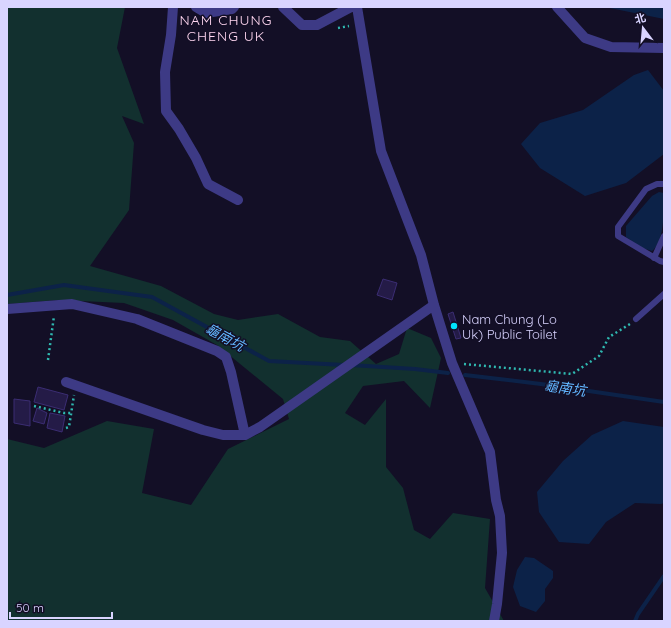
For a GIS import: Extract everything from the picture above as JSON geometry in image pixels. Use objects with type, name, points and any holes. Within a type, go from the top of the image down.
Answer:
[{"type":"street","points":[[173,7],[171,34],[165,72],[166,111],[186,140],[208,184],[238,200]]},
{"type":"street","points":[[196,7],[206,13],[232,9],[234,7]]},
{"type":"street","points":[[283,7],[302,25],[317,25],[351,7]]},
{"type":"street","points":[[357,7],[381,151],[421,255],[434,305],[452,363],[490,452],[496,500],[500,516],[502,553],[494,621]]},
{"type":"street","points":[[557,7],[585,38],[611,47],[664,48]]},
{"type":"street","points":[[7,309],[72,304],[137,319],[217,351],[226,357],[231,372],[245,435]]},
{"type":"street","points":[[70,384],[203,430],[223,435],[245,435],[260,427],[434,305]]},
{"type":"lane","points":[[664,184],[658,184],[646,190],[618,227],[618,236],[654,258],[664,262]]},
{"type":"lane","points":[[654,258],[664,236]]},
{"type":"lane","points":[[636,319],[664,294]]},
{"type":"path","points":[[48,360],[56,305]]},
{"type":"path","points":[[452,363],[572,374],[599,356],[609,337],[636,319]]},
{"type":"path","points":[[66,428],[69,427],[72,413],[70,384]]},
{"type":"path","points":[[34,406],[64,413],[72,413]]},
{"type":"green space","points":[[7,7],[125,7],[117,48],[144,124],[122,116],[134,143],[129,210],[90,266],[161,286],[214,314],[238,320],[278,314],[320,337],[350,341],[376,364],[399,354],[407,328],[431,338],[441,358],[430,408],[404,381],[363,386],[345,413],[365,425],[386,399],[386,467],[403,488],[414,530],[430,539],[453,513],[490,519],[485,588],[504,621],[7,621],[7,439],[44,448],[107,421],[154,429],[142,493],[191,505],[228,449],[289,419],[283,399],[217,345],[173,320],[124,303],[58,300],[7,304]]},
{"type":"water","points":[[605,7],[664,7],[664,19]]},
{"type":"water","points":[[648,70],[664,91],[664,154],[626,183],[585,196],[540,168],[521,144],[540,123],[583,110],[634,75]]},
{"type":"water","points":[[659,192],[664,193],[662,233],[656,247],[652,251],[642,248],[626,237],[626,226],[652,196]]},
{"type":"water","points":[[623,421],[664,427],[664,503],[635,503],[606,522],[589,544],[559,542],[539,512],[537,492],[563,461],[592,435]]},
{"type":"water","points":[[525,557],[534,558],[553,571],[553,578],[545,589],[545,601],[536,612],[520,606],[513,587],[517,570]]},
{"type":"building","points":[[383,279],[397,283],[392,300],[377,295]]},
{"type":"building","name":"Nam Chung (Lo Uk) Public Toilet","points":[[453,312],[461,338],[456,339],[448,314]]},
{"type":"building","points":[[38,387],[68,395],[64,410],[34,402]]},
{"type":"building","points":[[14,399],[30,401],[30,426],[14,423]]},
{"type":"building","points":[[37,408],[47,413],[44,424],[33,421]]},
{"type":"building","points":[[50,413],[65,416],[62,432],[47,428]]},
{"type":"waterway","name":"龜南坑","points":[[7,295],[64,285],[152,297],[269,361],[344,365]]},
{"type":"waterway","name":"龜南坑","points":[[351,365],[415,369],[448,373]]},
{"type":"waterway","name":"龜南坑","points":[[465,375],[541,384],[664,402]]},
{"type":"waterway","points":[[635,621],[638,614],[664,576]]},
{"type":"place","name":"Nam Chung (Lo Uk) Public Toilet","points":[[454,326]]},
{"type":"district","name":"NAM CHUNG CHENG UK","points":[[226,28]]}]
